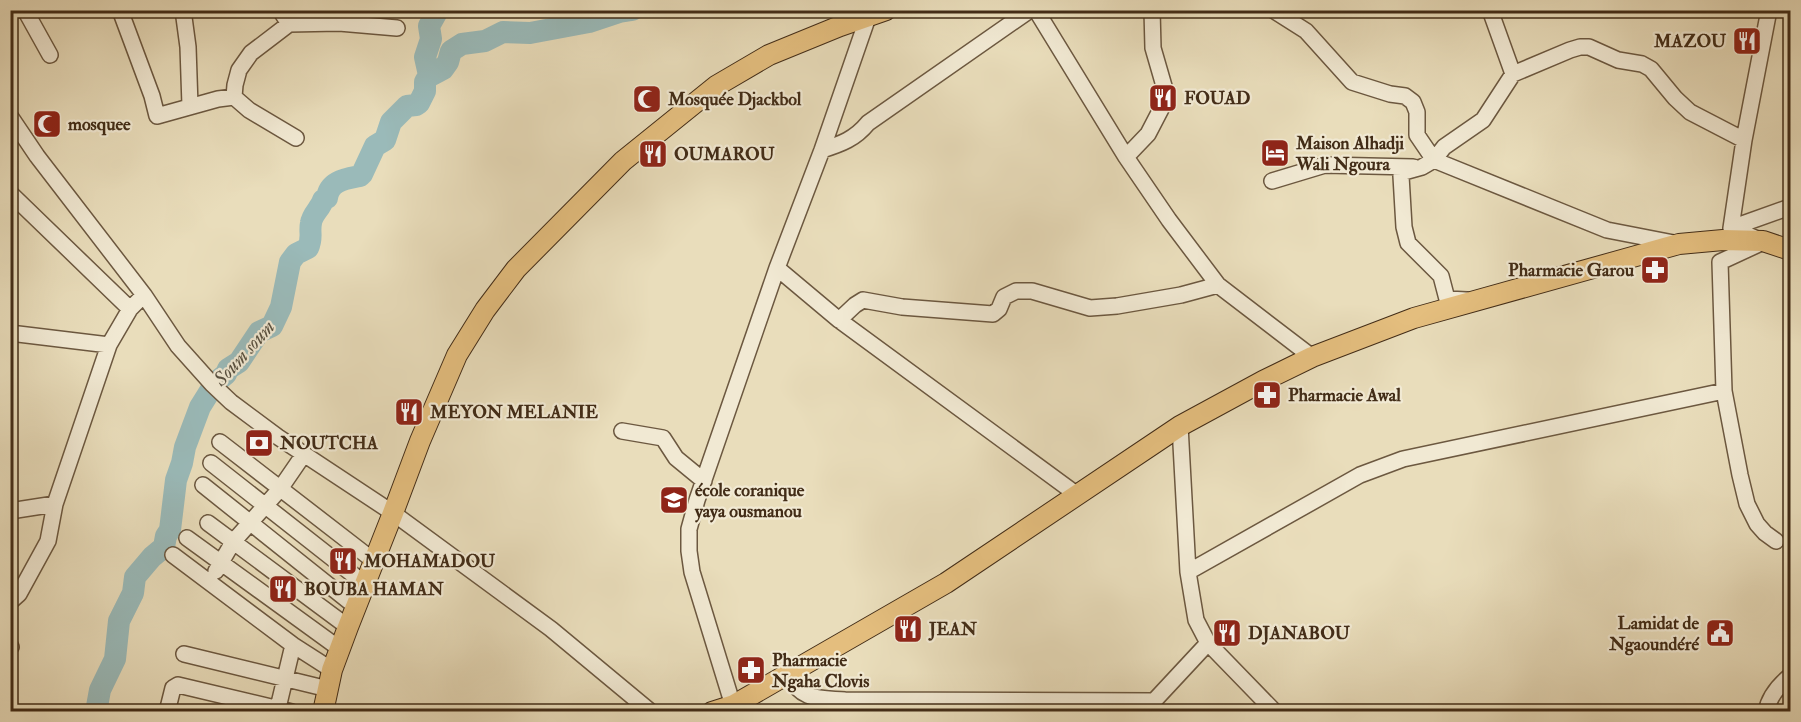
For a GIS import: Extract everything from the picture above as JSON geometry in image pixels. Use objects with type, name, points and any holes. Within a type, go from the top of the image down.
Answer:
[{"type":"main road","points":[[323,711],[330,680],[348,627],[420,441],[457,355],[485,310],[516,268],[623,161],[716,86],[769,55],[877,14]]},
{"type":"main road","points":[[712,711],[734,708],[946,583],[1180,426],[1312,357],[1414,318],[1679,244],[1723,240],[1763,241],[1791,250]]},
{"type":"street","points":[[25,10],[50,55]]},
{"type":"street","points":[[120,10],[152,96],[157,116],[218,99],[234,97],[249,110],[296,138]]},
{"type":"street","points":[[183,10],[188,46],[190,106]]},
{"type":"street","points":[[280,10],[289,24]]},
{"type":"street","points":[[822,150],[846,142],[864,129],[868,123],[1030,10]]},
{"type":"street","points":[[1036,10],[1126,157],[1169,220],[1218,285],[1312,357]]},
{"type":"street","points":[[1126,157],[1148,134],[1161,109],[1164,86],[1153,48],[1152,10]]},
{"type":"street","points":[[1273,10],[1306,31],[1352,82],[1404,96],[1413,102],[1417,112],[1417,135],[1428,164]]},
{"type":"street","points":[[1490,10],[1513,74]]},
{"type":"street","points":[[1731,228],[1744,140],[1769,10]]},
{"type":"street","points":[[734,708],[692,572],[689,529],[777,268],[877,14]]},
{"type":"street","points":[[234,97],[239,70],[251,53],[289,24],[339,23],[397,28]]},
{"type":"street","points":[[1482,300],[1447,299],[1441,276],[1408,243],[1404,227],[1401,176],[1404,172],[1428,164],[1444,147],[1484,120],[1513,74],[1570,50],[1589,47],[1618,60],[1642,64],[1651,69],[1690,112],[1744,140]]},
{"type":"street","points":[[10,116],[37,156],[144,295],[178,346],[231,402],[393,513],[551,629],[651,711]]},
{"type":"street","points":[[1272,181],[1325,165],[1428,164],[1607,230],[1679,244]]},
{"type":"street","points":[[10,193],[130,309]]},
{"type":"street","points":[[1731,228],[1791,207]]},
{"type":"street","points":[[1731,228],[1763,241]]},
{"type":"street","points":[[1763,241],[1720,262],[1724,391],[1740,475],[1748,504],[1757,524],[1776,541]]},
{"type":"street","points":[[777,268],[839,320],[1076,494]]},
{"type":"street","points":[[839,320],[863,300],[902,307],[993,314],[999,309],[1004,297],[1016,291],[1032,291],[1090,308],[1117,306],[1181,295],[1218,285]]},
{"type":"street","points":[[10,602],[19,594],[48,541],[55,504],[109,345],[130,309],[144,295]]},
{"type":"street","points":[[10,333],[109,345]]},
{"type":"street","points":[[1188,572],[1360,476],[1403,459],[1724,391]]},
{"type":"street","points":[[1180,426],[1188,572],[1196,620],[1208,643],[1275,711]]},
{"type":"street","points":[[622,431],[663,438],[675,458],[704,481]]},
{"type":"street","points":[[220,442],[374,561]]},
{"type":"street","points":[[208,581],[232,542],[280,489],[304,454]]},
{"type":"street","points":[[211,463],[365,584]]},
{"type":"street","points":[[203,485],[356,607]]},
{"type":"street","points":[[10,511],[55,504]]},
{"type":"street","points":[[208,523],[348,627]]},
{"type":"street","points":[[187,538],[340,649]]},
{"type":"street","points":[[173,555],[293,645],[330,680]]},
{"type":"street","points":[[788,675],[794,686],[802,693],[813,698],[834,700],[1154,706],[1208,643]]},
{"type":"street","points":[[169,711],[173,688],[178,686],[282,710],[285,677],[293,645]]},
{"type":"street","points":[[184,654],[285,677],[330,680]]},
{"type":"street","points":[[1766,711],[1778,686],[1791,676]]},
{"type":"waterway","points":[[429,75],[425,57],[431,39],[429,26],[438,10]]},
{"type":"waterway","name":"Soum soum","points":[[96,712],[100,690],[115,659],[119,621],[133,593],[135,577],[164,547],[170,530],[176,480],[200,407],[215,383],[226,374],[228,369],[239,362],[259,332],[272,326],[281,307],[290,262],[296,254],[308,248],[312,220],[334,184],[362,174],[375,146],[385,140],[391,122],[407,106],[419,103],[428,77],[443,69],[451,51],[462,44],[485,41],[503,32],[530,33],[589,22],[632,10]]},
{"type":"place","name":"MAZOU","points":[[1747,41]]},
{"type":"place","name":"FOUAD","points":[[1163,98]]},
{"type":"place","name":"Mosquée Djackbol","points":[[647,99]]},
{"type":"place","name":"mosquee","points":[[47,124]]},
{"type":"place","name":"Maison Alhadji Wali Ngoura","points":[[1275,153]]},
{"type":"place","name":"OUMAROU","points":[[653,154]]},
{"type":"place","name":"Pharmacie Garou","points":[[1655,270]]},
{"type":"place","name":"Pharmacie Awal","points":[[1267,395]]},
{"type":"place","name":"MEYON MELANIE","points":[[409,412]]},
{"type":"place","name":"NOUTCHA","points":[[259,443]]},
{"type":"place","name":"école coranique yaya ousmanou","points":[[674,500]]},
{"type":"place","name":"MOHAMADOU","points":[[343,561]]},
{"type":"place","name":"BOUBA HAMAN","points":[[283,589]]},
{"type":"place","name":"JEAN","points":[[908,629]]},
{"type":"place","name":"DJANABOU","points":[[1227,633]]},
{"type":"place","name":"Lamidat de Ngaoundéré","points":[[1720,633]]},
{"type":"place","name":"Pharmacie Ngaha Clovis","points":[[751,670]]}]
